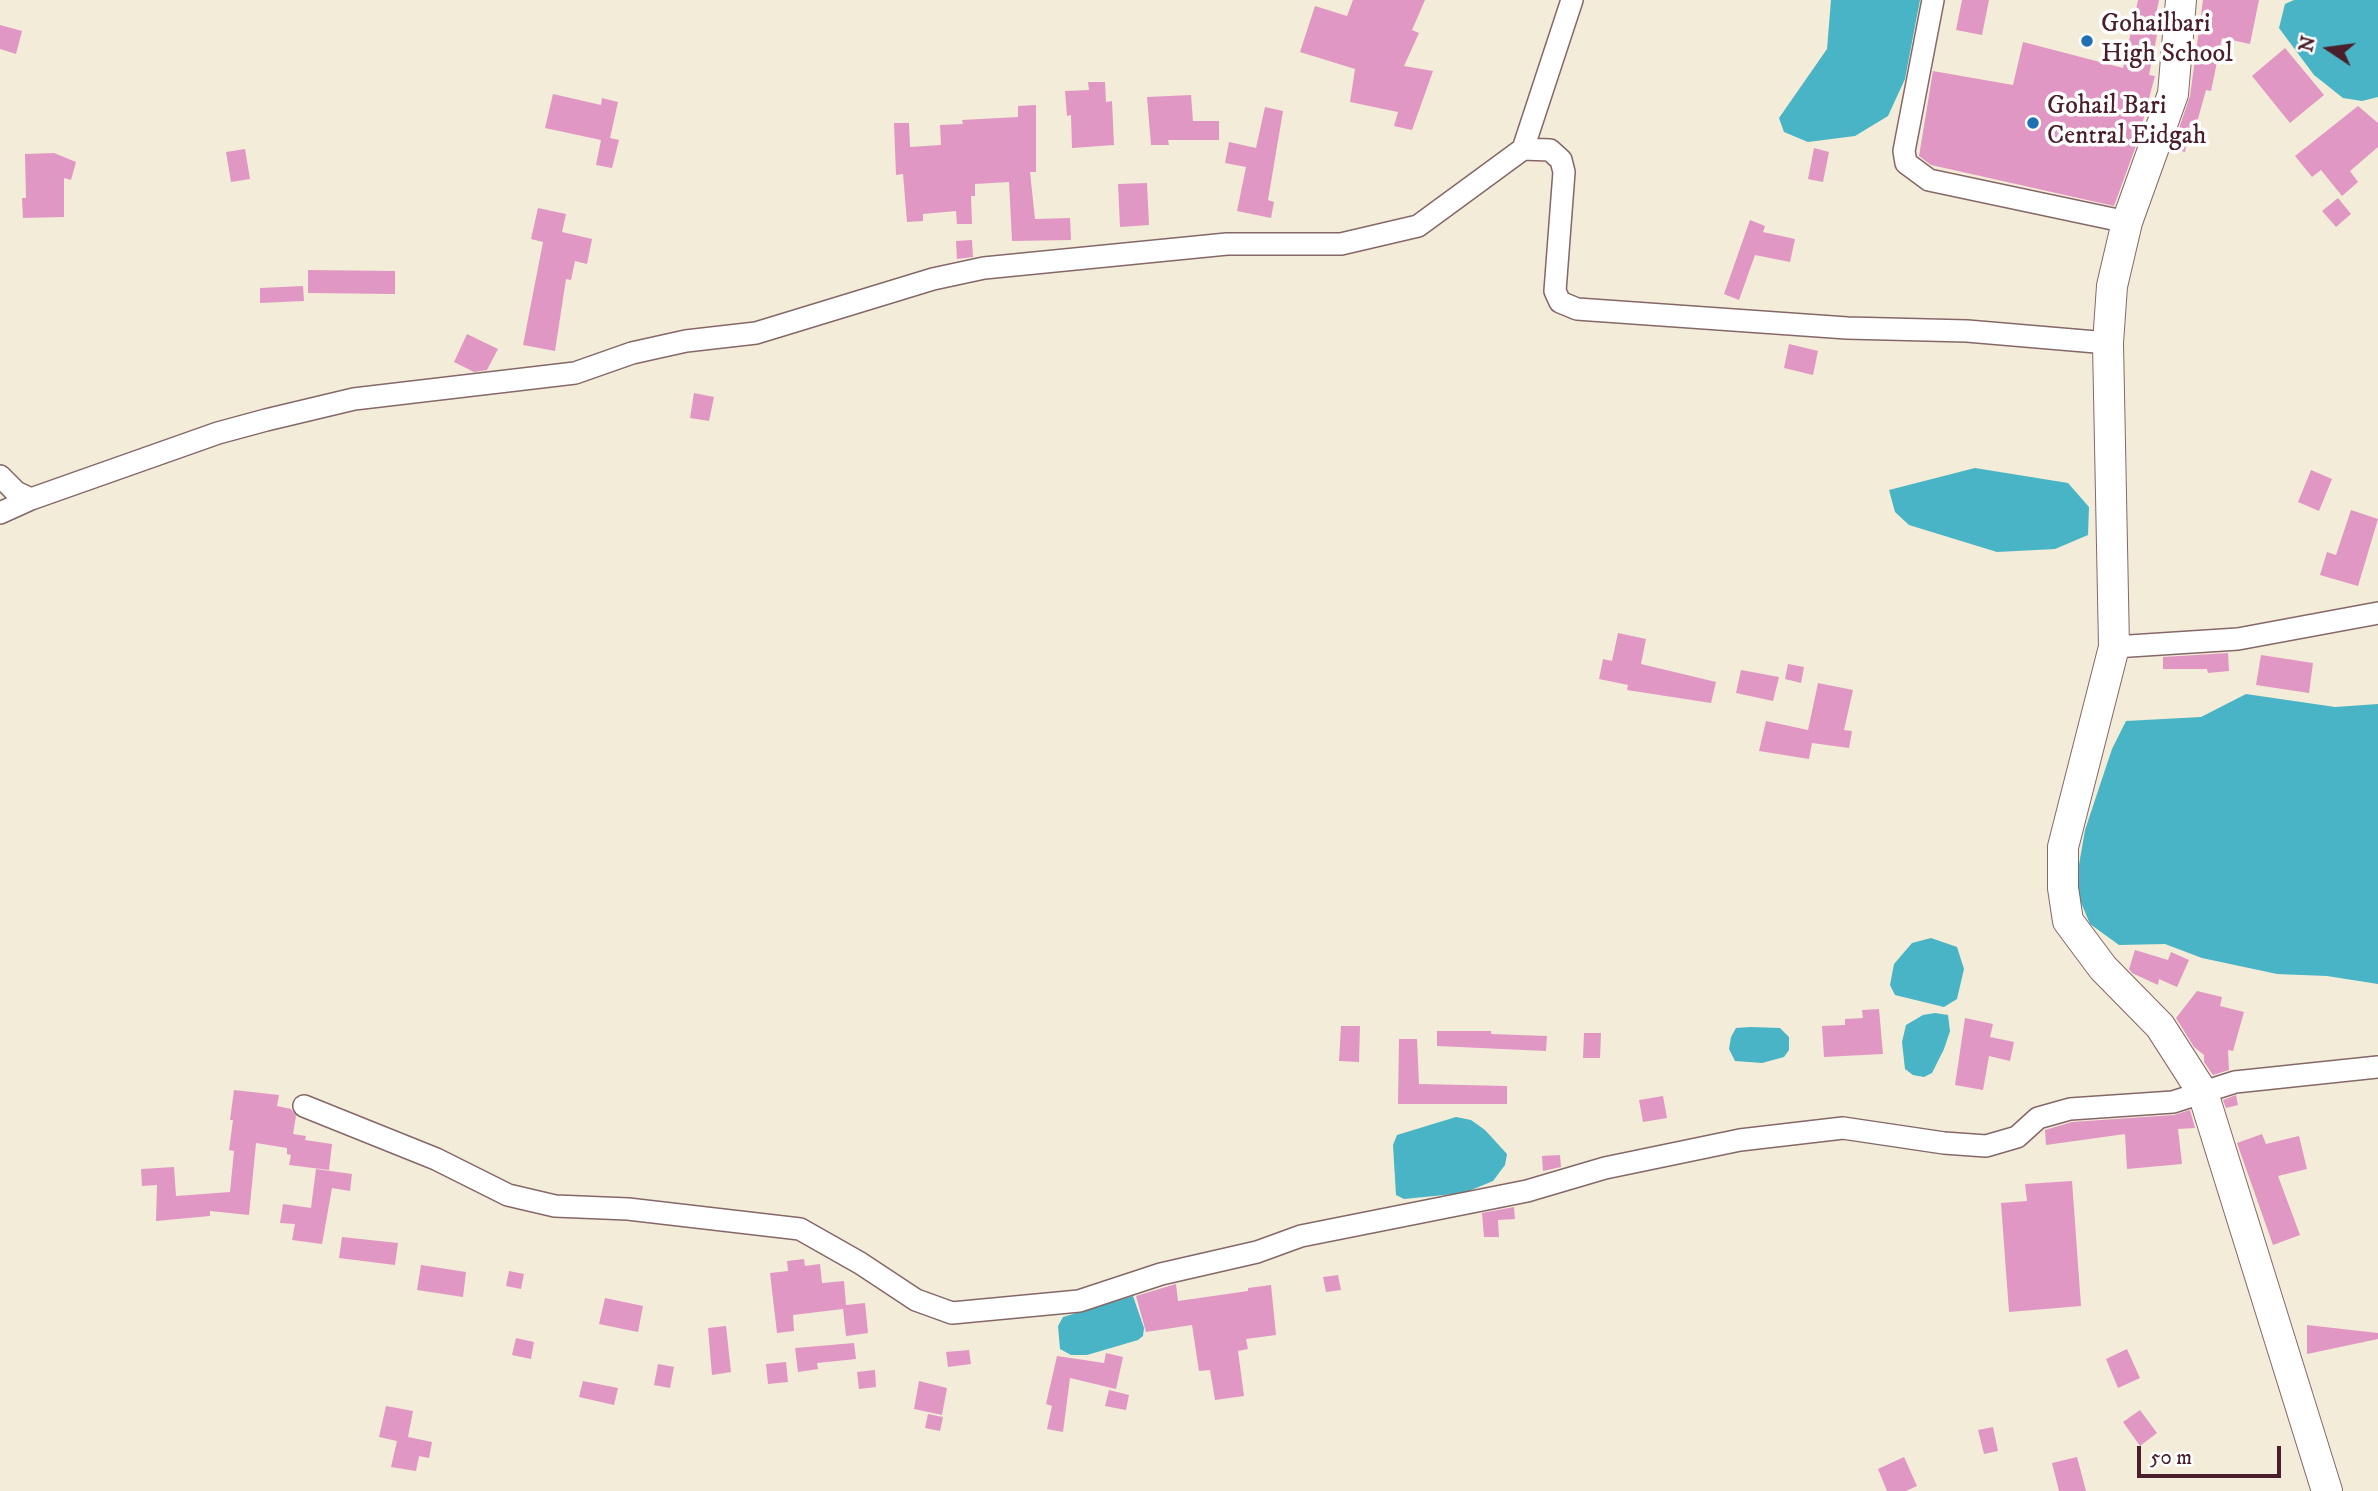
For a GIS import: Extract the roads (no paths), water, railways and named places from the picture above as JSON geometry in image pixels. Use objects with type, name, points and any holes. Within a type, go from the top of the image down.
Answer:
[{"type":"street","points":[[0,513],[31,499],[218,433],[354,399],[575,373],[645,350],[685,341],[756,333],[933,279],[984,268],[1227,244],[1341,244],[1418,226],[1523,149],[1572,0]]},
{"type":"street","points":[[1933,0],[1905,151],[1906,163],[1929,180],[2127,222]]},
{"type":"street","points":[[2181,0],[2173,94],[2127,222],[2112,286],[2108,343],[2114,647],[2063,847],[2063,888],[2068,921],[2103,968],[2160,1026],[2203,1093],[2327,1491]]},
{"type":"street","points":[[1523,149],[1550,150],[1561,160],[1564,172],[1555,291],[1560,302],[1577,309],[1847,328],[1967,331],[2108,343]]},
{"type":"street","points":[[0,476],[16,492],[31,499]]},
{"type":"street","points":[[2114,647],[2238,639],[2378,613]]},
{"type":"street","points":[[304,1106],[436,1159],[508,1195],[555,1206],[628,1209],[800,1229],[860,1263],[916,1300],[953,1313],[1079,1301],[1161,1274],[1257,1252],[1301,1236],[1452,1203],[1527,1191],[1605,1168],[1740,1140],[1843,1128],[1944,1143],[1986,1146],[2017,1137],[2038,1118],[2070,1109],[2173,1102],[2235,1082],[2378,1067]]},
{"type":"water","points":[[1831,0],[1920,0],[1905,79],[1888,116],[1855,136],[1808,142],[1784,132],[1779,118],[1827,49]]},
{"type":"water","points":[[2294,0],[2378,0],[2378,97],[2362,101],[2343,98],[2314,75],[2279,28],[2285,4]]},
{"type":"water","points":[[1975,468],[2068,483],[2089,507],[2088,535],[2055,549],[1997,552],[1909,525],[1895,512],[1889,490]]},
{"type":"water","points":[[2246,694],[2335,707],[2378,704],[2378,984],[2327,976],[2277,974],[2202,958],[2165,944],[2119,945],[2090,924],[2075,888],[2085,830],[2112,749],[2126,721],[2201,717]]},
{"type":"water","points":[[1931,938],[1957,947],[1964,969],[1957,999],[1944,1007],[1895,995],[1890,985],[1894,964],[1912,943]]},
{"type":"water","points":[[1923,1015],[1948,1015],[1950,1031],[1944,1049],[1932,1073],[1924,1077],[1913,1075],[1905,1069],[1902,1042],[1906,1025]]},
{"type":"water","points":[[1736,1028],[1780,1028],[1789,1037],[1789,1050],[1784,1057],[1762,1063],[1735,1061],[1729,1049],[1731,1037]]},
{"type":"water","points":[[1456,1117],[1471,1120],[1485,1130],[1507,1154],[1505,1165],[1493,1181],[1464,1193],[1404,1199],[1396,1195],[1393,1145],[1397,1135]]},
{"type":"water","points":[[1133,1296],[1144,1328],[1143,1336],[1138,1340],[1087,1355],[1071,1355],[1060,1349],[1058,1326],[1063,1317]]},
{"type":"place","name":"Gohailbari High School","points":[[2087,41]]},
{"type":"place","name":"Gohail Bari Central Eidgah","points":[[2033,123]]}]
